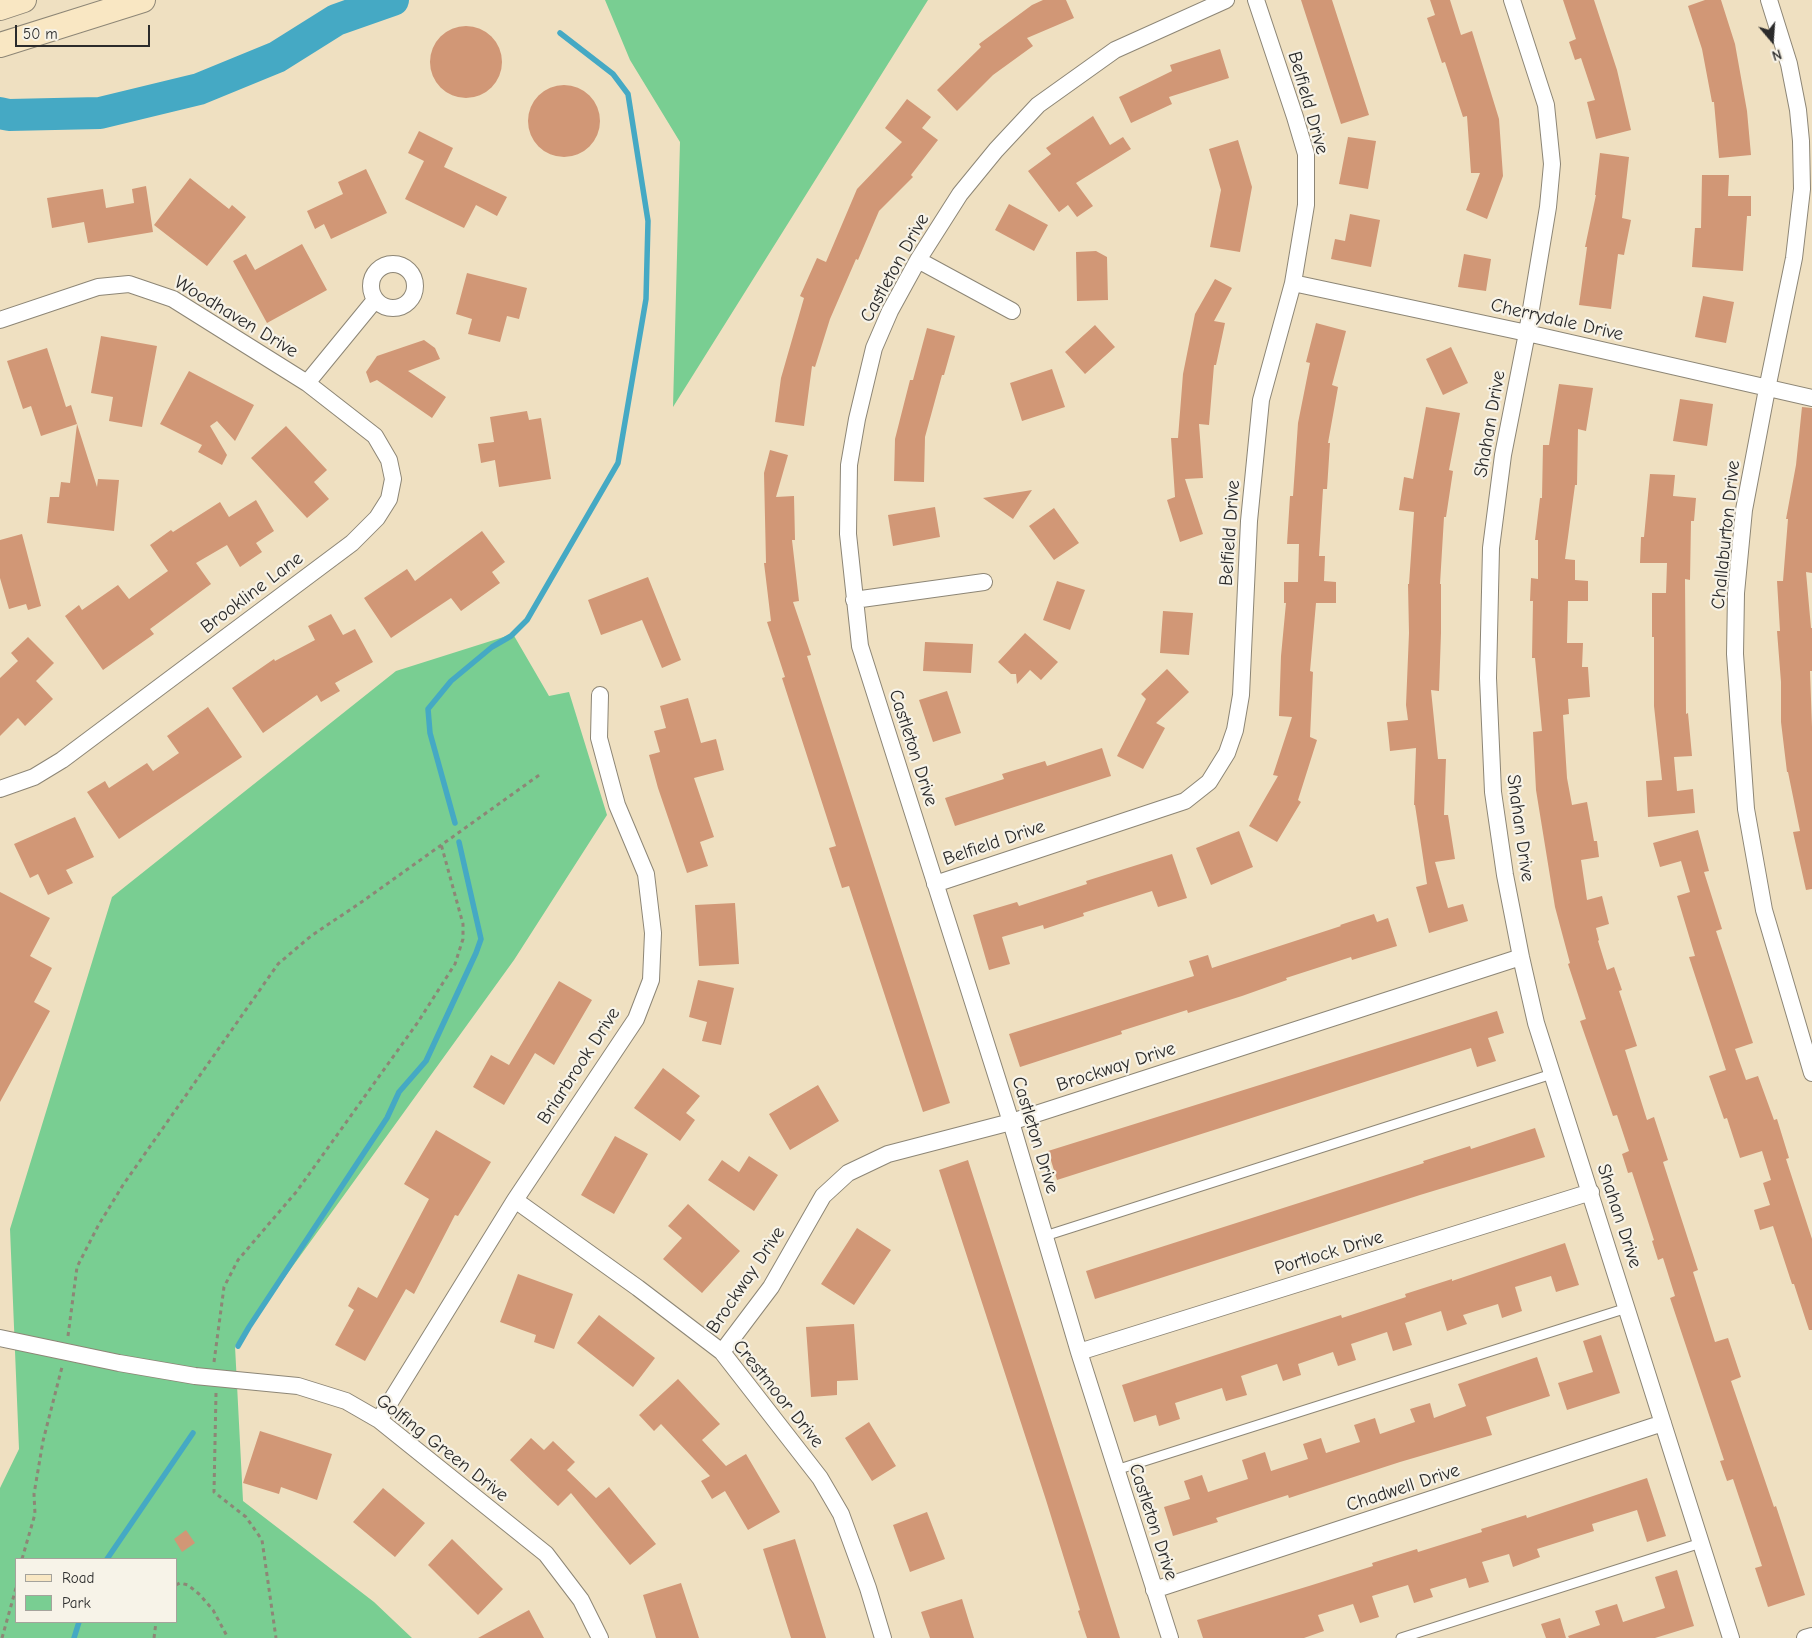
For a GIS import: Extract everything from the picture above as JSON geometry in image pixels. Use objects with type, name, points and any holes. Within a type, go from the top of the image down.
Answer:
[{"type":"main road","points":[[0,8],[24,0]]},
{"type":"main road","points":[[0,45],[143,0]]},
{"type":"street","name":"Castleton Drive","points":[[1170,1638],[1079,1352],[1011,1122],[860,646],[848,534],[849,464],[857,419],[874,348],[890,311],[918,260],[960,194],[996,150],[1038,106],[1115,50],[1226,0]]},
{"type":"street","name":"Belfield Drive","points":[[935,884],[1185,801],[1209,782],[1227,753],[1235,730],[1241,696],[1249,521],[1261,400],[1293,283],[1306,205],[1306,154],[1256,0]]},
{"type":"street","name":"Shahan Drive","points":[[1512,0],[1546,105],[1552,164],[1548,207],[1527,333],[1503,455],[1491,548],[1488,678],[1493,792],[1505,875],[1536,1023],[1731,1638]]},
{"type":"street","name":"Challaburton Drive","points":[[1769,0],[1789,64],[1798,110],[1802,189],[1794,258],[1744,510],[1736,593],[1736,664],[1746,809],[1764,910],[1812,1073]]},
{"type":"street","points":[[918,260],[1012,311]]},
{"type":"street","name":"Cherrydale Drive","points":[[1293,283],[1527,333],[1812,398]]},
{"type":"street","name":"Woodhaven Drive","points":[[0,320],[98,287],[128,284],[173,299],[307,383]]},
{"type":"street","points":[[307,383],[375,300]]},
{"type":"street","name":"Brookline Lane","points":[[0,789],[34,778],[62,760],[352,543],[377,518],[389,498],[393,479],[389,460],[375,436],[307,383]]},
{"type":"street","points":[[854,600],[984,582]]},
{"type":"street","name":"Briarbrook Drive","points":[[379,1420],[515,1200],[636,1019],[651,980],[653,933],[646,874],[617,805],[599,738],[600,695]]},
{"type":"street","name":"Brockway Drive","points":[[722,1352],[771,1287],[823,1196],[848,1173],[888,1154],[1011,1122],[1521,957]]},
{"type":"street","name":"Portlock Drive","points":[[1079,1352],[1591,1192]]},
{"type":"street","name":"Crestmoor Drive","points":[[515,1200],[638,1288],[722,1352],[820,1478],[841,1514],[868,1588],[883,1638]]},
{"type":"street","name":"Golfing Green Drive","points":[[0,1338],[119,1364],[216,1378],[298,1386],[346,1401],[379,1420],[546,1554],[581,1600],[600,1638]]},
{"type":"street","name":"Chadwell Drive","points":[[1154,1590],[1664,1423]]},
{"type":"street","points":[[1805,1638],[1812,1636]]},
{"type":"lane","points":[[1044,1236],[1552,1074]]},
{"type":"lane","points":[[1116,1470],[1627,1308]]},
{"type":"lane","points":[[1401,1638],[1701,1543]]},
{"type":"path","points":[[22,1558],[26,1539],[35,1514],[34,1494],[43,1441],[65,1352],[78,1267],[98,1226],[123,1184],[278,964],[311,936],[542,773]]},
{"type":"path","points":[[276,1638],[262,1540],[246,1517],[214,1492],[216,1378],[214,1362],[224,1287],[238,1260],[297,1191],[418,1022],[455,964],[463,939],[463,924],[441,844]]},
{"type":"path","points":[[178,1584],[188,1585],[199,1594],[213,1610],[228,1638]]},
{"type":"path","points":[[2,1638],[15,1592]]},
{"type":"path","points":[[154,1638],[156,1623]]},
{"type":"green space","points":[[605,0],[928,0],[673,407],[680,142],[630,60]]},
{"type":"green space","points":[[513,634],[549,696],[569,692],[607,815],[514,960],[235,1346],[243,1501],[374,1602],[412,1638],[0,1638],[0,1488],[19,1449],[10,1229],[112,897],[396,671]]},
{"type":"building","points":[[1043,0],[1066,0],[1074,18],[1027,38],[1033,46],[993,75],[957,111],[937,90],[981,47],[979,44],[1032,5]]},
{"type":"building","points":[[1301,0],[1332,0],[1369,115],[1341,124]]},
{"type":"building","points":[[1430,0],[1450,0],[1461,35],[1472,31],[1499,119],[1503,176],[1487,219],[1466,210],[1480,173],[1471,173],[1467,116],[1463,117],[1445,62],[1442,63],[1427,18],[1435,15]]},
{"type":"building","points":[[1563,0],[1594,0],[1617,70],[1631,130],[1596,139],[1587,102],[1595,100],[1581,58],[1575,60],[1569,42],[1576,39]]},
{"type":"building","points":[[1705,0],[1721,0],[1735,44],[1747,111],[1751,155],[1719,158],[1714,102],[1712,102],[1702,49],[1688,6]]},
{"type":"building","points":[[466,26],[480,29],[492,36],[499,48],[502,62],[499,76],[492,88],[480,95],[466,98],[452,95],[440,88],[433,76],[430,62],[433,48],[440,36],[452,29]]},
{"type":"building","points":[[1220,49],[1229,78],[1169,97],[1172,104],[1131,123],[1119,97],[1172,71],[1170,65]]},
{"type":"building","points":[[564,85],[578,88],[590,95],[597,107],[600,121],[597,135],[590,147],[578,154],[564,157],[550,154],[538,147],[531,135],[528,121],[531,107],[538,95],[550,88]]},
{"type":"building","points":[[907,99],[931,117],[922,128],[938,140],[911,175],[913,177],[879,211],[858,260],[856,259],[830,319],[815,367],[812,366],[804,426],[775,422],[781,378],[804,298],[800,296],[817,258],[826,262],[857,189],[902,142],[885,128]]},
{"type":"building","points":[[1093,116],[1110,145],[1123,137],[1131,149],[1076,183],[1093,206],[1077,217],[1068,205],[1059,212],[1028,171],[1051,154],[1046,148]]},
{"type":"building","points":[[419,131],[453,148],[444,167],[507,197],[497,216],[476,205],[464,228],[405,199],[424,161],[408,153]]},
{"type":"building","points":[[1348,137],[1376,141],[1368,189],[1339,184]]},
{"type":"building","points":[[1238,140],[1252,187],[1240,252],[1210,247],[1221,190],[1209,149]]},
{"type":"building","points":[[1600,153],[1629,157],[1622,218],[1631,220],[1624,255],[1618,254],[1611,309],[1579,305],[1587,247],[1585,247],[1596,195]]},
{"type":"building","points":[[366,169],[387,213],[331,239],[324,224],[315,229],[307,211],[343,194],[338,182]]},
{"type":"building","points":[[1702,175],[1729,175],[1728,196],[1751,196],[1751,216],[1747,216],[1743,271],[1692,267],[1695,228],[1701,228]]},
{"type":"building","points":[[190,178],[229,209],[232,205],[246,217],[207,266],[154,225]]},
{"type":"building","points":[[146,186],[153,232],[88,243],[84,222],[52,228],[47,198],[103,189],[106,208],[134,203],[132,189]]},
{"type":"building","points":[[1009,204],[1048,225],[1034,251],[995,230]]},
{"type":"building","points":[[1350,214],[1380,220],[1371,267],[1331,259],[1335,239],[1345,241]]},
{"type":"building","points":[[302,244],[327,290],[267,323],[233,261],[246,254],[255,270]]},
{"type":"building","points":[[1096,251],[1107,257],[1108,300],[1077,301],[1076,252]]},
{"type":"building","points":[[1464,254],[1491,259],[1486,291],[1458,287]]},
{"type":"building","points":[[467,273],[527,288],[519,319],[507,316],[500,342],[468,334],[472,319],[456,314]]},
{"type":"building","points":[[1215,279],[1232,288],[1214,321],[1225,323],[1216,365],[1214,365],[1209,425],[1199,424],[1203,478],[1185,479],[1203,534],[1180,542],[1167,500],[1175,497],[1171,438],[1178,438],[1183,374],[1195,314]]},
{"type":"building","points":[[1703,296],[1734,302],[1726,343],[1695,337]]},
{"type":"building","points":[[1316,323],[1346,331],[1332,385],[1338,387],[1328,443],[1330,443],[1327,489],[1323,489],[1319,556],[1325,556],[1324,581],[1336,582],[1336,603],[1316,603],[1310,671],[1313,672],[1310,737],[1317,740],[1298,800],[1301,802],[1277,842],[1249,826],[1278,776],[1273,775],[1292,717],[1279,716],[1281,656],[1286,603],[1284,603],[1284,582],[1298,582],[1299,544],[1287,544],[1290,496],[1293,496],[1298,423],[1310,363],[1306,362]]},
{"type":"building","points":[[1095,325],[1115,347],[1085,374],[1065,352]]},
{"type":"building","points":[[927,328],[955,336],[925,437],[924,482],[894,481],[895,439],[910,380],[913,380]]},
{"type":"building","points":[[101,336],[157,346],[142,427],[109,421],[113,397],[91,393]]},
{"type":"building","points":[[424,340],[435,348],[440,359],[408,371],[446,397],[432,418],[377,380],[370,383],[366,372],[377,356]]},
{"type":"building","points":[[1451,347],[1468,383],[1443,395],[1426,359]]},
{"type":"building","points":[[47,348],[66,407],[71,405],[97,487],[98,479],[119,480],[114,531],[47,523],[50,497],[59,497],[61,482],[70,483],[77,424],[41,436],[31,406],[23,409],[7,361]]},
{"type":"building","points":[[1052,369],[1065,407],[1022,421],[1010,383]]},
{"type":"building","points":[[189,371],[254,405],[235,441],[217,421],[210,426],[227,455],[222,465],[198,452],[202,445],[160,424]]},
{"type":"building","points":[[1559,384],[1593,388],[1586,431],[1578,429],[1577,485],[1575,485],[1565,559],[1575,560],[1575,580],[1588,581],[1588,601],[1568,601],[1567,643],[1583,643],[1582,667],[1588,667],[1590,697],[1568,699],[1569,714],[1563,715],[1567,778],[1572,805],[1587,802],[1594,841],[1597,841],[1599,857],[1581,860],[1587,900],[1602,896],[1609,924],[1596,928],[1598,941],[1607,970],[1614,967],[1622,990],[1619,991],[1637,1046],[1625,1050],[1647,1120],[1654,1117],[1668,1160],[1663,1162],[1698,1270],[1693,1272],[1715,1342],[1728,1338],[1741,1377],[1731,1381],[1774,1507],[1776,1506],[1805,1595],[1768,1607],[1755,1568],[1762,1566],[1733,1479],[1727,1481],[1720,1461],[1724,1460],[1670,1298],[1675,1296],[1663,1258],[1658,1260],[1652,1241],[1654,1240],[1632,1172],[1628,1173],[1622,1154],[1629,1151],[1617,1115],[1613,1116],[1580,1021],[1586,1019],[1568,964],[1570,963],[1555,907],[1536,790],[1533,732],[1542,731],[1535,658],[1532,658],[1533,601],[1530,601],[1531,578],[1538,579],[1538,540],[1535,540],[1540,498],[1542,498],[1543,445],[1549,445]]},
{"type":"building","points":[[1680,399],[1713,404],[1707,446],[1673,441]]},
{"type":"building","points":[[1426,407],[1460,413],[1449,470],[1453,471],[1446,517],[1444,517],[1440,584],[1439,691],[1431,690],[1438,759],[1446,759],[1444,815],[1448,815],[1455,859],[1435,862],[1448,908],[1463,904],[1468,921],[1429,933],[1416,887],[1427,884],[1414,805],[1416,748],[1390,751],[1387,722],[1408,720],[1406,705],[1409,633],[1408,584],[1414,512],[1399,510],[1404,477],[1413,479]]},
{"type":"building","points":[[1802,407],[1812,408],[1812,573],[1806,572],[1812,628],[1812,671],[1810,671],[1812,889],[1806,890],[1793,832],[1800,831],[1787,772],[1781,722],[1781,682],[1777,631],[1780,631],[1777,581],[1783,581],[1788,519],[1786,519],[1796,465]]},
{"type":"building","points":[[527,411],[529,420],[541,418],[551,479],[499,487],[495,460],[481,463],[478,444],[494,442],[490,417]]},
{"type":"building","points":[[286,426],[327,470],[314,482],[329,499],[307,518],[251,458]]},
{"type":"building","points":[[770,450],[788,455],[776,497],[794,496],[795,540],[792,540],[799,601],[793,602],[811,655],[807,656],[950,1103],[923,1112],[849,886],[842,888],[829,848],[836,846],[782,678],[785,677],[767,622],[771,621],[764,563],[766,563],[764,473]]},
{"type":"building","points":[[1650,474],[1675,475],[1673,496],[1696,498],[1694,521],[1691,521],[1690,580],[1685,579],[1686,714],[1688,713],[1692,756],[1674,757],[1677,791],[1693,789],[1695,813],[1648,817],[1646,781],[1662,780],[1654,706],[1652,593],[1666,593],[1667,563],[1640,563],[1641,537],[1644,537]]},
{"type":"building","points":[[1032,490],[1013,519],[983,498]]},
{"type":"building","points":[[256,500],[274,531],[256,543],[262,552],[240,567],[227,545],[196,563],[211,584],[150,629],[154,634],[103,670],[65,616],[79,605],[82,610],[118,585],[129,599],[168,571],[150,545],[171,530],[173,532],[220,502],[229,517]]},
{"type":"building","points":[[935,507],[940,537],[893,546],[888,515]]},
{"type":"building","points":[[1054,508],[1079,543],[1054,560],[1029,526]]},
{"type":"building","points":[[482,531],[505,562],[492,572],[500,583],[461,611],[451,598],[391,638],[364,598],[407,569],[415,581]]},
{"type":"building","points":[[22,534],[41,606],[28,610],[26,604],[9,609],[0,578],[0,540]]},
{"type":"building","points":[[648,577],[681,660],[662,668],[642,620],[601,635],[588,600]]},
{"type":"building","points":[[1057,581],[1085,590],[1070,630],[1043,620]]},
{"type":"building","points":[[1163,611],[1193,613],[1189,655],[1160,653]]},
{"type":"building","points":[[331,614],[343,635],[355,629],[373,662],[335,683],[340,691],[321,702],[317,695],[263,733],[232,688],[274,659],[275,661],[315,640],[308,626]]},
{"type":"building","points":[[1025,633],[1058,662],[1041,680],[1030,670],[1017,684],[1016,674],[1011,674],[998,662]]},
{"type":"building","points":[[28,637],[54,663],[36,681],[53,699],[25,726],[18,718],[0,736],[0,678],[18,661],[11,653]]},
{"type":"building","points":[[925,642],[973,644],[971,673],[923,671]]},
{"type":"building","points":[[1167,669],[1189,692],[1156,723],[1165,728],[1143,769],[1117,756],[1146,699],[1141,694]]},
{"type":"building","points":[[947,691],[961,733],[933,742],[919,700]]},
{"type":"building","points":[[688,698],[701,743],[716,739],[724,770],[694,778],[714,837],[700,842],[708,866],[687,873],[658,788],[649,755],[660,752],[654,731],[666,728],[660,706]]},
{"type":"building","points":[[208,707],[242,757],[119,839],[87,792],[105,781],[109,788],[147,763],[153,771],[179,753],[167,736]]},
{"type":"building","points":[[1102,748],[1111,776],[955,826],[945,798],[1004,779],[1002,774],[1045,761],[1047,766]]},
{"type":"building","points":[[75,817],[94,857],[66,870],[73,883],[48,895],[38,874],[30,878],[14,844]]},
{"type":"building","points":[[1698,830],[1709,871],[1704,872],[1722,929],[1716,931],[1753,1043],[1735,1049],[1746,1080],[1758,1076],[1774,1120],[1777,1119],[1789,1158],[1786,1159],[1812,1239],[1812,1330],[1809,1330],[1773,1226],[1760,1230],[1754,1210],[1770,1205],[1763,1183],[1771,1180],[1762,1151],[1740,1158],[1727,1118],[1724,1119],[1709,1076],[1726,1070],[1689,957],[1695,956],[1677,896],[1690,892],[1681,861],[1660,867],[1653,843]]},
{"type":"building","points":[[1239,831],[1253,867],[1211,885],[1196,848]]},
{"type":"building","points":[[1172,854],[1187,898],[1158,907],[1152,891],[1083,913],[1084,916],[1044,929],[1043,925],[1002,937],[1010,964],[989,970],[973,915],[1017,902],[1019,906],[1087,884],[1086,881]]},
{"type":"building","points":[[0,892],[50,918],[30,956],[52,968],[34,1002],[50,1011],[0,1102]]},
{"type":"building","points":[[735,903],[739,964],[699,966],[695,905]]},
{"type":"building","points":[[1374,914],[1377,922],[1388,918],[1397,946],[1352,960],[1351,957],[1286,978],[1287,980],[1242,996],[1188,1013],[1187,1010],[1121,1031],[1122,1034],[1020,1067],[1009,1034],[1194,976],[1189,961],[1208,955],[1212,968]]},
{"type":"building","points":[[698,980],[734,988],[721,1045],[702,1041],[707,1022],[689,1017]]},
{"type":"building","points":[[559,981],[592,1000],[554,1065],[535,1053],[504,1105],[473,1087],[491,1055],[509,1065]]},
{"type":"building","points":[[1497,1011],[1504,1033],[1488,1038],[1496,1061],[1477,1067],[1471,1048],[1057,1180],[1048,1151]]},
{"type":"building","points":[[663,1068],[700,1096],[686,1113],[695,1120],[680,1141],[634,1108]]},
{"type":"building","points":[[818,1085],[839,1121],[790,1150],[769,1114]]},
{"type":"building","points":[[1535,1128],[1545,1157],[1095,1299],[1086,1271],[1424,1163],[1423,1161],[1470,1146],[1471,1149]]},
{"type":"building","points":[[436,1130],[491,1162],[458,1216],[455,1215],[414,1294],[406,1289],[365,1361],[335,1345],[354,1310],[348,1306],[358,1287],[377,1298],[429,1199],[404,1184]]},
{"type":"building","points":[[615,1136],[648,1154],[614,1214],[581,1195]]},
{"type":"building","points":[[749,1156],[778,1175],[754,1211],[708,1180],[722,1160],[739,1172]]},
{"type":"building","points":[[968,1160],[1120,1638],[1087,1638],[1078,1611],[1080,1610],[1046,1500],[939,1170]]},
{"type":"building","points":[[688,1204],[740,1251],[702,1293],[663,1259],[682,1238],[668,1226]]},
{"type":"building","points":[[857,1228],[891,1250],[854,1305],[821,1284]]},
{"type":"building","points":[[1565,1243],[1579,1285],[1556,1292],[1551,1276],[1515,1287],[1522,1311],[1502,1318],[1498,1304],[1463,1315],[1467,1324],[1447,1331],[1441,1311],[1405,1323],[1412,1345],[1393,1351],[1387,1332],[1351,1344],[1356,1360],[1338,1366],[1333,1352],[1298,1364],[1301,1375],[1283,1381],[1277,1364],[1241,1376],[1247,1395],[1226,1401],[1222,1388],[1175,1403],[1180,1419],[1159,1426],[1156,1415],[1134,1422],[1122,1385],[1341,1315],[1342,1318],[1406,1297],[1405,1294],[1452,1279],[1452,1281]]},
{"type":"building","points":[[518,1274],[573,1294],[554,1349],[534,1342],[536,1335],[500,1322]]},
{"type":"building","points":[[599,1315],[655,1358],[633,1387],[577,1343]]},
{"type":"building","points":[[854,1324],[858,1380],[837,1381],[837,1395],[811,1397],[806,1327]]},
{"type":"building","points":[[1601,1335],[1620,1393],[1567,1410],[1558,1383],[1593,1372],[1583,1341]]},
{"type":"building","points":[[1537,1357],[1550,1396],[1486,1417],[1492,1435],[1289,1498],[1288,1495],[1216,1518],[1218,1522],[1173,1536],[1164,1507],[1190,1499],[1184,1481],[1202,1475],[1208,1492],[1248,1479],[1242,1460],[1265,1452],[1271,1471],[1308,1459],[1303,1444],[1321,1438],[1326,1453],[1360,1442],[1354,1425],[1375,1418],[1380,1434],[1415,1422],[1410,1409],[1430,1403],[1434,1418],[1466,1406],[1458,1384]]},
{"type":"building","points":[[678,1379],[720,1424],[702,1440],[726,1466],[746,1454],[780,1512],[748,1530],[725,1491],[712,1499],[701,1481],[710,1476],[661,1424],[654,1431],[639,1415]]},
{"type":"building","points":[[869,1422],[896,1466],[872,1481],[845,1438]]},
{"type":"building","points":[[260,1431],[332,1454],[317,1500],[281,1487],[279,1494],[243,1483]]},
{"type":"building","points":[[531,1438],[544,1450],[553,1441],[575,1462],[567,1470],[596,1498],[609,1487],[656,1544],[630,1565],[571,1493],[558,1506],[510,1460]]},
{"type":"building","points":[[1647,1478],[1666,1536],[1647,1542],[1637,1510],[1592,1524],[1594,1531],[1537,1549],[1540,1557],[1513,1567],[1509,1554],[1482,1562],[1489,1582],[1469,1588],[1466,1578],[1430,1589],[1433,1597],[1414,1603],[1408,1585],[1372,1596],[1379,1617],[1360,1623],[1353,1604],[1318,1615],[1324,1631],[1304,1638],[1203,1638],[1197,1620],[1373,1566],[1372,1563],[1417,1549],[1418,1552],[1482,1532],[1481,1529],[1526,1515],[1527,1518]]},
{"type":"building","points":[[383,1488],[425,1523],[395,1557],[353,1522]]},
{"type":"building","points":[[927,1512],[945,1559],[910,1572],[893,1525]]},
{"type":"building","points":[[186,1530],[195,1543],[182,1552],[174,1539]]},
{"type":"building","points":[[452,1539],[503,1589],[478,1615],[428,1565]]},
{"type":"building","points":[[795,1539],[826,1638],[791,1638],[763,1549]]},
{"type":"building","points":[[1677,1570],[1694,1626],[1655,1638],[1569,1638],[1568,1636],[1600,1625],[1595,1611],[1617,1604],[1623,1622],[1665,1608],[1655,1577]]},
{"type":"building","points":[[681,1583],[699,1638],[656,1638],[643,1595]]},
{"type":"building","points":[[962,1599],[974,1638],[930,1638],[921,1612]]},
{"type":"building","points":[[529,1610],[544,1638],[478,1638]]},
{"type":"building","points":[[1560,1618],[1566,1638],[1546,1638],[1541,1624]]},
{"type":"waterway","points":[[0,113],[9,115],[100,113],[199,89],[277,57],[336,20],[393,0]]},
{"type":"waterway","points":[[455,823],[430,733],[428,709],[451,681],[492,647],[511,636],[527,620],[618,463],[646,299],[648,221],[628,94],[613,74],[560,33]]},
{"type":"waterway","points":[[238,1346],[387,1118],[399,1092],[426,1061],[476,953],[481,939],[459,842]]},
{"type":"waterway","points":[[108,1558],[193,1433]]},
{"type":"waterway","points":[[74,1638],[79,1623]]}]
